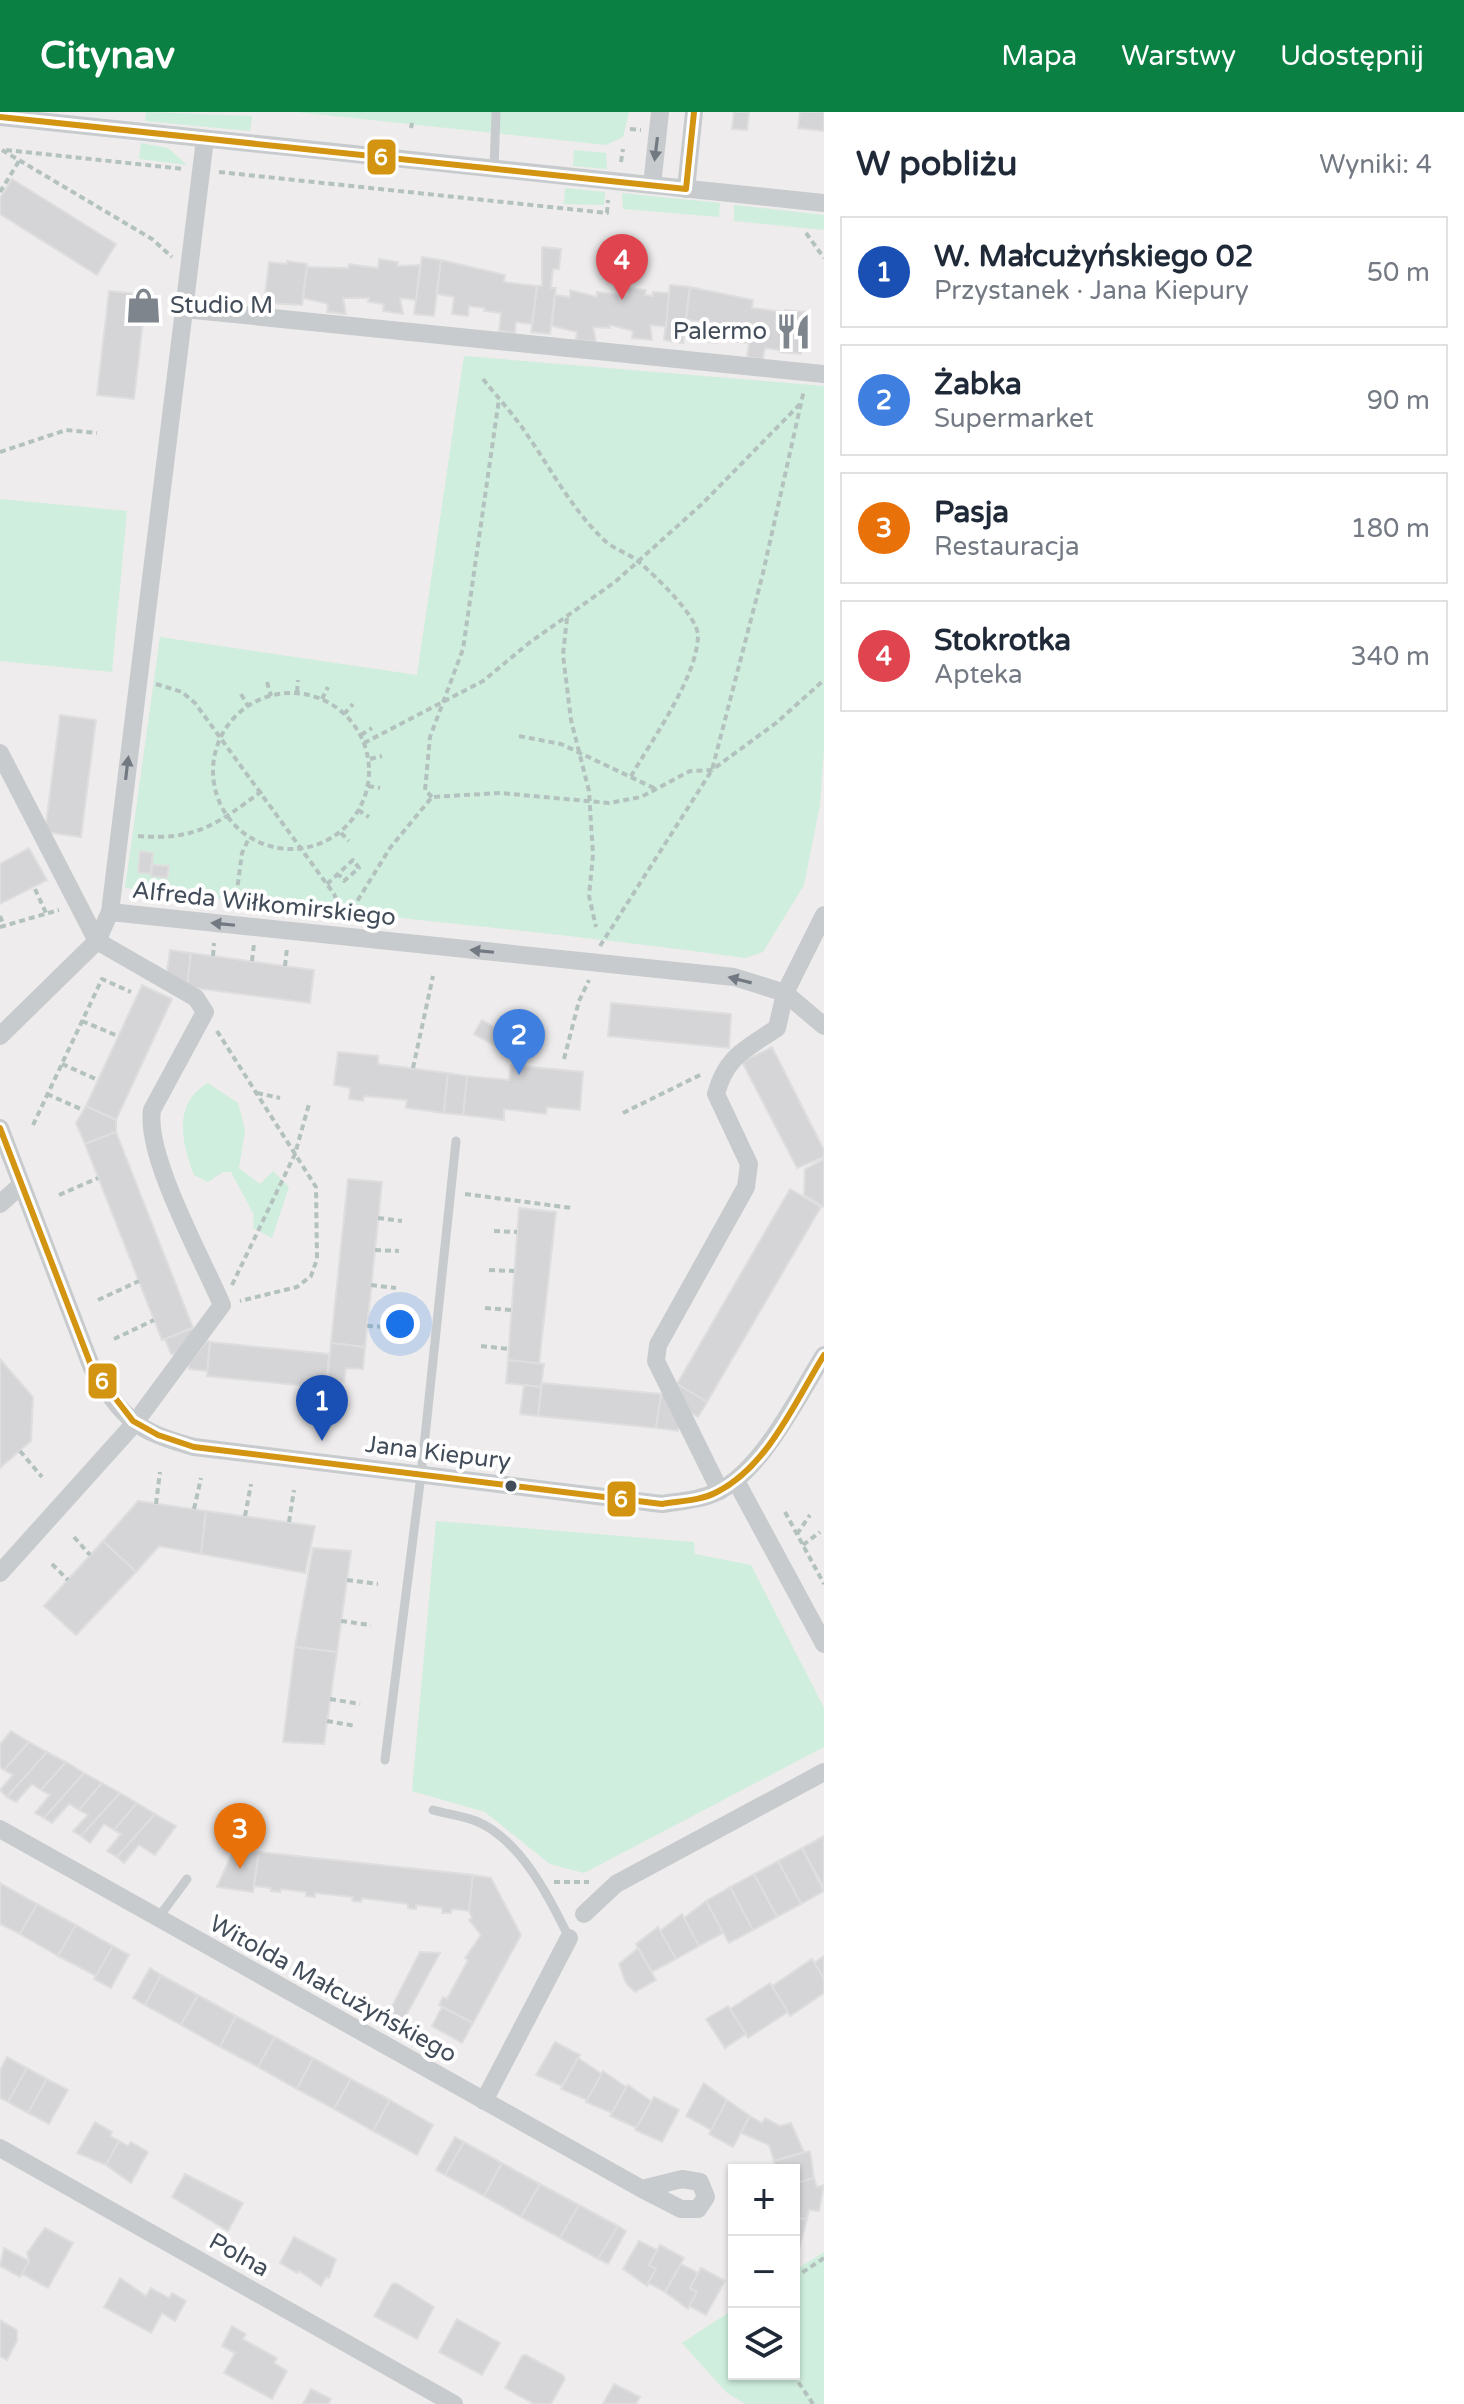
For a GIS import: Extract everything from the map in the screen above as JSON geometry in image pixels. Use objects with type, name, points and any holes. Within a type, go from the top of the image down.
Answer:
[{"type":"street","points":[[652,185],[660,112]]},
{"type":"street","points":[[686,189],[694,112]]},
{"type":"street","points":[[0,117],[824,203]]},
{"type":"street","name":"Alfreda Wiłkomirskiego","points":[[205,139],[110,912],[734,977],[785,993]]},
{"type":"street","points":[[184,309],[816,373]]},
{"type":"street","points":[[0,753],[97,941],[196,998],[205,1012],[152,1110],[150,1126],[161,1166],[222,1305],[134,1424],[0,1573]]},
{"type":"street","points":[[0,1036],[97,941],[110,912]]},
{"type":"street","points":[[824,915],[785,993],[777,1028],[729,1060],[716,1094],[749,1164],[746,1187],[658,1345],[656,1361],[824,1644]]},
{"type":"street","points":[[785,993],[824,1026]]},
{"type":"street","name":"Jana Kiepury","points":[[0,1128],[92,1368],[114,1403],[134,1424],[160,1438],[194,1447],[662,1504],[701,1499],[728,1486]]},
{"type":"street","points":[[0,1204],[21,1185]]},
{"type":"street","points":[[728,1486],[771,1439],[824,1355]]},
{"type":"street","points":[[584,1914],[616,1884],[824,1772]]},
{"type":"street","name":"Witolda Małcużyńskiego","points":[[0,1829],[642,2189]]},
{"type":"street","points":[[484,2101],[569,1938]]},
{"type":"street","name":"Polna","points":[[0,2148],[454,2404]]},
{"type":"lane","points":[[494,169],[496,112]]},
{"type":"lane","points":[[385,1760],[421,1475],[456,1141]]},
{"type":"lane","points":[[433,1810],[479,1822],[504,1841],[542,1883],[569,1938]]},
{"type":"lane","points":[[158,1918],[187,1879]]},
{"type":"path","points":[[620,169],[623,149]]},
{"type":"path","points":[[1,150],[152,239],[180,264]]},
{"type":"path","points":[[1,150],[190,170]]},
{"type":"path","points":[[0,192],[19,161]]},
{"type":"path","points":[[214,172],[607,213]]},
{"type":"path","points":[[806,233],[824,258]]},
{"type":"path","points":[[564,1059],[579,1001],[597,963],[600,945],[712,770],[763,573],[801,403],[816,373]]},
{"type":"path","points":[[483,379],[584,517],[604,540],[638,561],[648,574],[676,596],[698,634],[692,663],[630,778]]},
{"type":"path","points":[[432,797],[425,790],[426,760],[430,737],[447,699],[463,649],[499,399]]},
{"type":"path","points":[[364,743],[483,681],[529,643],[567,618],[638,561],[801,403]]},
{"type":"path","points":[[0,452],[66,430],[97,433]]},
{"type":"path","points":[[567,618],[563,655],[579,753],[589,791],[593,855],[589,896],[596,927]]},
{"type":"path","points":[[138,680],[167,685],[182,692],[222,735],[327,884],[342,913],[342,937]]},
{"type":"path","points":[[297,692],[298,680]]},
{"type":"path","points":[[342,913],[356,903],[390,848],[432,797],[441,793],[500,793],[609,803],[641,797],[690,771],[712,770],[776,723],[824,680]]},
{"type":"path","points":[[267,682],[271,696]]},
{"type":"path","points":[[322,699],[328,687]]},
{"type":"path","points":[[297,692],[322,699],[344,714],[361,735],[370,759],[368,786],[358,810],[341,833],[302,848],[275,848],[249,838],[225,818],[212,773],[215,747],[227,725],[248,706],[271,696],[297,692]]},
{"type":"path","points":[[241,694],[248,706]]},
{"type":"path","points":[[344,714],[353,704]]},
{"type":"path","points":[[361,735],[372,728]]},
{"type":"path","points":[[519,736],[561,744],[656,789]]},
{"type":"path","points":[[370,759],[382,756]]},
{"type":"path","points":[[368,786],[380,788]]},
{"type":"path","points":[[119,834],[161,838],[192,834],[225,818],[262,791]]},
{"type":"path","points":[[358,810],[369,817]]},
{"type":"path","points":[[341,833],[349,841]]},
{"type":"path","points":[[234,912],[242,853],[249,838]]},
{"type":"path","points":[[353,860],[359,868],[344,881],[339,875],[337,872],[353,860]]},
{"type":"path","points":[[327,884],[339,875]]},
{"type":"path","points":[[35,889],[46,913]]},
{"type":"path","points":[[0,916],[2,926],[77,905]]},
{"type":"path","points":[[252,961],[254,938]]},
{"type":"path","points":[[285,966],[288,942]]},
{"type":"path","points":[[413,1068],[433,976]]},
{"type":"path","points":[[33,1125],[102,979],[131,992]]},
{"type":"path","points":[[205,1012],[316,1187],[317,1259],[311,1276],[297,1287],[222,1305]]},
{"type":"path","points":[[82,1021],[118,1036]]},
{"type":"path","points":[[623,1113],[729,1060]]},
{"type":"path","points":[[62,1064],[98,1080]]},
{"type":"path","points":[[257,1093],[280,1098]]},
{"type":"path","points":[[47,1094],[83,1110]]},
{"type":"path","points":[[222,1305],[295,1154],[309,1104]]},
{"type":"path","points":[[59,1195],[98,1178]]},
{"type":"path","points":[[463,1194],[572,1208]]},
{"type":"path","points":[[378,1218],[402,1221]]},
{"type":"path","points":[[494,1231],[517,1232]]},
{"type":"path","points":[[375,1250],[399,1251]]},
{"type":"path","points":[[489,1270],[514,1271]]},
{"type":"path","points":[[98,1300],[139,1281]]},
{"type":"path","points":[[371,1285],[396,1288]]},
{"type":"path","points":[[485,1308],[511,1310]]},
{"type":"path","points":[[114,1339],[154,1320]]},
{"type":"path","points":[[367,1326],[392,1327]]},
{"type":"path","points":[[481,1346],[509,1349]]},
{"type":"path","points":[[20,1451],[42,1477]]},
{"type":"path","points":[[156,1504],[160,1472]]},
{"type":"path","points":[[194,1509],[201,1478]]},
{"type":"path","points":[[245,1516],[251,1484]]},
{"type":"path","points":[[289,1522],[294,1490]]},
{"type":"path","points":[[785,1512],[823,1580]]},
{"type":"path","points":[[797,1534],[810,1515]]},
{"type":"path","points":[[803,1545],[820,1532]]},
{"type":"path","points":[[74,1537],[90,1555]]},
{"type":"path","points":[[52,1564],[68,1580]]},
{"type":"path","points":[[347,1580],[378,1584]]},
{"type":"path","points":[[341,1621],[371,1625]]},
{"type":"path","points":[[330,1699],[360,1704]]},
{"type":"path","points":[[327,1721],[356,1726]]},
{"type":"path","points":[[542,1883],[570,1880],[616,1884]]},
{"type":"path","points":[[800,2274],[824,2258]]},
{"type":"path","points":[[797,2380],[813,2404]]},
{"type":"green space","points":[[146,112],[252,116],[250,131],[145,121]]},
{"type":"green space","points":[[297,112],[629,112],[623,137],[606,145]]},
{"type":"green space","points":[[141,143],[168,148],[187,165],[139,159]]},
{"type":"green space","points":[[574,150],[606,153],[607,169],[573,166]]},
{"type":"green space","points":[[565,188],[605,192],[604,205],[564,204]]},
{"type":"green space","points":[[622,193],[720,203],[719,217],[623,209]]},
{"type":"green space","points":[[734,205],[824,215],[824,230],[734,221]]},
{"type":"green space","points":[[464,356],[824,386],[824,748],[820,805],[804,885],[763,952],[745,958],[590,938],[125,888],[160,637],[417,675]]},
{"type":"green space","points":[[0,499],[127,511],[112,672],[0,661]]},
{"type":"green space","points":[[208,1083],[238,1103],[245,1130],[239,1168],[260,1184],[273,1171],[289,1187],[272,1238],[253,1228],[254,1215],[231,1172],[223,1172],[208,1182],[194,1175],[186,1150],[183,1125],[189,1102]]},
{"type":"green space","points":[[436,1521],[694,1542],[695,1554],[751,1565],[824,1708],[824,1747],[584,1873],[550,1864],[485,1812],[412,1791]]},
{"type":"green space","points":[[824,2252],[824,2404],[746,2404],[726,2392],[682,2343],[728,2313],[728,2380],[800,2380],[800,2267]]},
{"type":"building","points":[[734,112],[749,112],[747,130],[732,129]]},
{"type":"building","points":[[800,112],[824,112],[824,131],[798,128]]},
{"type":"building","points":[[12,179],[116,244],[97,275],[0,214],[0,198]]},
{"type":"building","points":[[542,247],[561,249],[559,269],[553,269],[551,288],[556,288],[550,334],[531,332],[537,286],[542,286]]},
{"type":"building","points":[[422,257],[441,260],[434,316],[414,314]]},
{"type":"building","points":[[379,259],[398,262],[397,266],[420,265],[416,300],[400,298],[403,314],[383,311],[384,304],[368,302],[369,298],[343,298],[346,314],[327,312],[328,304],[303,298],[307,267],[348,268],[349,264],[378,268]]},
{"type":"building","points":[[441,260],[505,275],[504,282],[537,286],[532,324],[516,322],[515,333],[499,331],[501,313],[469,306],[468,316],[452,314],[454,297],[437,294]]},
{"type":"building","points":[[287,261],[307,264],[302,305],[264,303],[269,262],[287,264]]},
{"type":"building","points":[[670,285],[690,287],[683,343],[664,340]]},
{"type":"building","points":[[690,287],[753,300],[752,308],[784,312],[780,350],[765,348],[763,359],[747,357],[749,343],[731,341],[732,334],[718,332],[717,343],[701,341],[703,322],[686,320]]},
{"type":"building","points":[[628,288],[646,290],[645,295],[653,296],[653,292],[669,293],[666,327],[650,325],[652,340],[632,338],[633,331],[610,325],[610,328],[593,327],[596,342],[576,340],[577,332],[552,326],[555,295],[570,297],[570,290],[597,297],[597,292],[627,296]]},
{"type":"building","points":[[109,291],[146,295],[134,399],[97,395]]},
{"type":"building","name":"Palermo","points":[[785,310],[805,312],[801,354],[780,352]]},
{"type":"building","points":[[60,715],[96,720],[81,837],[45,832]]},
{"type":"building","points":[[29,848],[47,880],[0,904],[0,864]]},
{"type":"building","points":[[140,851],[153,853],[151,874],[138,872]]},
{"type":"building","points":[[152,865],[169,866],[167,878],[151,876]]},
{"type":"building","points":[[170,950],[191,953],[187,987],[166,978]]},
{"type":"building","points":[[191,953],[314,970],[310,1003],[187,987]]},
{"type":"building","points":[[142,985],[172,999],[116,1120],[86,1106]]},
{"type":"building","points":[[611,1003],[731,1014],[729,1048],[608,1036]]},
{"type":"building","points":[[482,1020],[508,1035],[501,1049],[474,1034]]},
{"type":"building","points":[[772,1047],[824,1150],[824,1157],[797,1168],[742,1062]]},
{"type":"building","points":[[338,1052],[378,1056],[378,1064],[448,1073],[444,1113],[406,1108],[407,1100],[364,1096],[363,1101],[349,1099],[350,1088],[334,1085]]},
{"type":"building","points":[[511,1065],[583,1072],[580,1110],[547,1107],[546,1114],[504,1109],[504,1120],[463,1115],[467,1076],[509,1080]]},
{"type":"building","points":[[448,1073],[467,1076],[463,1115],[444,1113]]},
{"type":"building","points":[[86,1106],[116,1120],[116,1132],[85,1144],[76,1123]]},
{"type":"building","points":[[116,1132],[193,1328],[162,1340],[85,1144]]},
{"type":"building","points":[[824,1159],[824,1207],[804,1195],[805,1169]]},
{"type":"building","points":[[348,1179],[382,1182],[365,1347],[331,1343]]},
{"type":"building","points":[[790,1189],[821,1207],[707,1402],[677,1384]]},
{"type":"building","points":[[519,1208],[556,1212],[539,1364],[508,1360]]},
{"type":"building","points":[[193,1328],[194,1332],[177,1355],[171,1354],[165,1339]]},
{"type":"building","points":[[207,1341],[210,1342],[207,1371],[189,1369],[189,1363]]},
{"type":"building","points":[[210,1342],[329,1354],[326,1388],[207,1376]]},
{"type":"building","points":[[331,1343],[365,1347],[363,1369],[346,1368],[344,1382],[327,1380]]},
{"type":"building","points":[[0,1359],[33,1397],[31,1441],[0,1468]]},
{"type":"building","points":[[508,1360],[544,1364],[541,1387],[506,1383]]},
{"type":"building","points":[[542,1383],[661,1394],[656,1428],[538,1416]]},
{"type":"building","points":[[677,1384],[707,1402],[698,1417],[688,1411]]},
{"type":"building","points":[[524,1385],[541,1387],[538,1416],[520,1414]]},
{"type":"building","points":[[661,1394],[667,1395],[680,1423],[678,1431],[656,1428]]},
{"type":"building","points":[[138,1501],[206,1511],[201,1554],[159,1546],[136,1572],[103,1541]]},
{"type":"building","points":[[206,1511],[315,1526],[305,1573],[201,1554]]},
{"type":"building","points":[[103,1541],[136,1572],[76,1635],[44,1606]]},
{"type":"building","points":[[313,1548],[351,1551],[337,1652],[295,1647]]},
{"type":"building","points":[[295,1647],[337,1652],[324,1744],[283,1742]]},
{"type":"building","points":[[11,1731],[29,1742],[4,1770],[0,1767],[0,1744]]},
{"type":"building","points":[[29,1742],[47,1752],[7,1797],[0,1790],[13,1775],[4,1770]]},
{"type":"building","points":[[47,1752],[66,1762],[41,1790],[32,1784],[16,1802],[7,1797]]},
{"type":"building","points":[[66,1762],[84,1773],[44,1818],[35,1813],[50,1795],[41,1790]]},
{"type":"building","points":[[84,1773],[102,1783],[79,1810],[69,1804],[52,1823],[44,1818]]},
{"type":"building","points":[[102,1783],[120,1793],[81,1836],[73,1831],[88,1815],[79,1810]]},
{"type":"building","points":[[120,1793],[137,1803],[114,1830],[104,1824],[90,1843],[81,1836]]},
{"type":"building","points":[[137,1803],[155,1814],[117,1857],[107,1851],[121,1834],[114,1830]]},
{"type":"building","points":[[155,1814],[176,1826],[155,1855],[139,1845],[124,1863],[117,1857]]},
{"type":"building","points":[[824,1836],[824,1888],[802,1848]]},
{"type":"building","points":[[802,1848],[824,1891],[801,1904],[778,1861]]},
{"type":"building","points":[[234,1849],[259,1852],[253,1892],[217,1887]]},
{"type":"building","points":[[259,1852],[473,1875],[469,1911],[452,1909],[451,1913],[442,1913],[442,1908],[416,1905],[416,1909],[408,1908],[408,1904],[362,1898],[361,1902],[352,1901],[353,1897],[315,1893],[315,1897],[306,1896],[306,1892],[271,1891],[271,1888],[254,1886]]},
{"type":"building","points":[[778,1861],[801,1904],[777,1917],[754,1874]]},
{"type":"building","points":[[754,1874],[777,1917],[753,1930],[730,1887]]},
{"type":"building","points":[[473,1875],[491,1878],[521,1935],[473,2023],[439,2005],[443,1997],[447,1999],[468,1960],[465,1958],[481,1935],[469,1920],[472,1918],[469,1911]]},
{"type":"building","points":[[0,1883],[37,1904],[20,1934],[0,1924]]},
{"type":"building","points":[[730,1887],[753,1930],[729,1943],[706,1901]]},
{"type":"building","points":[[706,1901],[723,1933],[699,1946],[684,1918]]},
{"type":"building","points":[[37,1904],[76,1925],[58,1956],[20,1934]]},
{"type":"building","points":[[682,1914],[699,1946],[676,1959],[660,1931]]},
{"type":"building","points":[[76,1925],[113,1946],[96,1976],[58,1956]]},
{"type":"building","points":[[658,1927],[676,1959],[652,1972],[636,1944]]},
{"type":"building","points":[[113,1946],[129,1955],[111,1988],[94,1979]]},
{"type":"building","points":[[638,1948],[656,1980],[635,1992],[626,1983],[619,1964]]},
{"type":"building","points":[[420,1952],[440,1953],[403,2021],[388,2014]]},
{"type":"building","points":[[824,1956],[824,1979],[814,1963]]},
{"type":"building","points":[[812,1959],[824,1979],[824,1993],[790,2016],[772,1986]]},
{"type":"building","points":[[150,1968],[161,1975],[145,2005],[133,1998]]},
{"type":"building","points":[[161,1975],[198,1995],[181,2025],[145,2005]]},
{"type":"building","points":[[770,1983],[788,2012],[748,2038],[730,2009]]},
{"type":"building","points":[[198,1995],[236,2016],[220,2047],[181,2025]]},
{"type":"building","points":[[728,2006],[746,2034],[725,2048],[706,2019]]},
{"type":"building","points":[[442,2007],[473,2023],[462,2043],[432,2026]]},
{"type":"building","points":[[236,2016],[275,2037],[258,2067],[220,2047]]},
{"type":"building","points":[[275,2037],[313,2058],[297,2089],[258,2067]]},
{"type":"building","points":[[555,2042],[580,2055],[562,2086],[536,2075]]},
{"type":"building","points":[[7,2057],[27,2068],[8,2102],[0,2098],[0,2070]]},
{"type":"building","points":[[313,2058],[351,2079],[334,2109],[297,2089]]},
{"type":"building","points":[[578,2058],[602,2074],[587,2100],[561,2089]]},
{"type":"building","points":[[27,2068],[47,2079],[28,2113],[8,2102]]},
{"type":"building","points":[[603,2071],[626,2087],[612,2113],[586,2102]]},
{"type":"building","points":[[47,2079],[68,2090],[49,2124],[28,2113]]},
{"type":"building","points":[[351,2079],[390,2100],[373,2131],[334,2109]]},
{"type":"building","points":[[704,2083],[727,2100],[711,2130],[686,2116]]},
{"type":"building","points":[[628,2085],[651,2101],[637,2128],[610,2116]]},
{"type":"building","points":[[654,2097],[679,2110],[662,2142],[635,2130]]},
{"type":"building","points":[[390,2100],[433,2125],[417,2155],[373,2131]]},
{"type":"building","points":[[727,2100],[750,2116],[733,2147],[709,2134]]},
{"type":"building","points":[[750,2116],[762,2123],[765,2118],[780,2126],[791,2123],[804,2152],[774,2161],[769,2145],[741,2133]]},
{"type":"building","points":[[95,2122],[112,2132],[110,2136],[119,2141],[106,2165],[77,2153]]},
{"type":"building","points":[[455,2137],[464,2142],[445,2175],[436,2170]]},
{"type":"building","points":[[119,2141],[128,2146],[131,2142],[148,2152],[131,2183],[106,2165]]},
{"type":"building","points":[[464,2142],[502,2163],[484,2196],[445,2175]]},
{"type":"building","points":[[810,2151],[814,2178],[800,2182],[800,2164],[775,2164],[774,2161]]},
{"type":"building","points":[[502,2163],[540,2184],[521,2217],[484,2196]]},
{"type":"building","points":[[185,2174],[243,2203],[228,2231],[172,2197]]},
{"type":"building","points":[[814,2178],[817,2187],[824,2185],[819,2211],[809,2210],[807,2219],[800,2218],[800,2182]]},
{"type":"building","points":[[540,2184],[579,2205],[560,2238],[521,2217]]},
{"type":"building","points":[[579,2205],[618,2226],[598,2259],[560,2238]]},
{"type":"building","points":[[800,2218],[807,2219],[800,2245]]},
{"type":"building","points":[[618,2226],[626,2231],[608,2264],[598,2259]]},
{"type":"building","points":[[45,2228],[73,2243],[48,2288],[22,2274],[29,2261],[27,2253]]},
{"type":"building","points":[[294,2237],[336,2259],[329,2278],[326,2277],[321,2286],[280,2263]]},
{"type":"building","points":[[639,2241],[657,2250],[649,2265],[656,2269],[647,2286],[623,2269]]},
{"type":"building","points":[[660,2245],[684,2258],[665,2292],[648,2283],[656,2269],[649,2265]]},
{"type":"building","points":[[4,2248],[29,2261],[20,2277],[0,2266]]},
{"type":"building","points":[[681,2264],[698,2273],[690,2288],[697,2292],[688,2309],[665,2292]]},
{"type":"building","points":[[701,2268],[725,2281],[706,2315],[689,2306],[697,2292],[690,2288]]},
{"type":"building","points":[[120,2278],[146,2296],[151,2288],[169,2298],[172,2293],[186,2301],[175,2321],[162,2313],[151,2333],[104,2307]]},
{"type":"building","points":[[396,2283],[434,2307],[417,2339],[374,2316],[392,2284]]},
{"type":"building","points":[[457,2319],[500,2343],[482,2375],[439,2352]]},
{"type":"building","points":[[0,2320],[17,2330],[17,2341],[7,2360],[0,2356]]},
{"type":"building","points":[[232,2326],[246,2334],[243,2339],[277,2358],[274,2363],[287,2371],[272,2399],[224,2373],[235,2353],[222,2346]]},
{"type":"building","points":[[526,2355],[563,2375],[565,2379],[551,2404],[534,2404],[505,2388],[522,2356]]},
{"type":"building","points":[[614,2384],[640,2397],[636,2404],[603,2404]]},
{"type":"building","points":[[311,2389],[331,2399],[328,2404],[303,2404]]},
{"type":"transit line","name":"6","points":[[0,117],[686,189],[694,112]]},
{"type":"transit line","name":"6","points":[[0,1128],[92,1368],[133,1421],[158,1435],[194,1447],[662,1504],[690,1500],[717,1492],[735,1481],[766,1450],[824,1355]]},
{"type":"place","name":"Stokrotka","points":[[622,300]]},
{"type":"place","name":"Studio M","points":[[144,305]]},
{"type":"place","name":"Palermo","points":[[793,331]]},
{"type":"place","name":"Żabka","points":[[519,1075]]},
{"type":"place","name":"W. Małcużyńskiego 02","points":[[322,1441]]},
{"type":"place","name":"Pasja","points":[[240,1869]]}]
